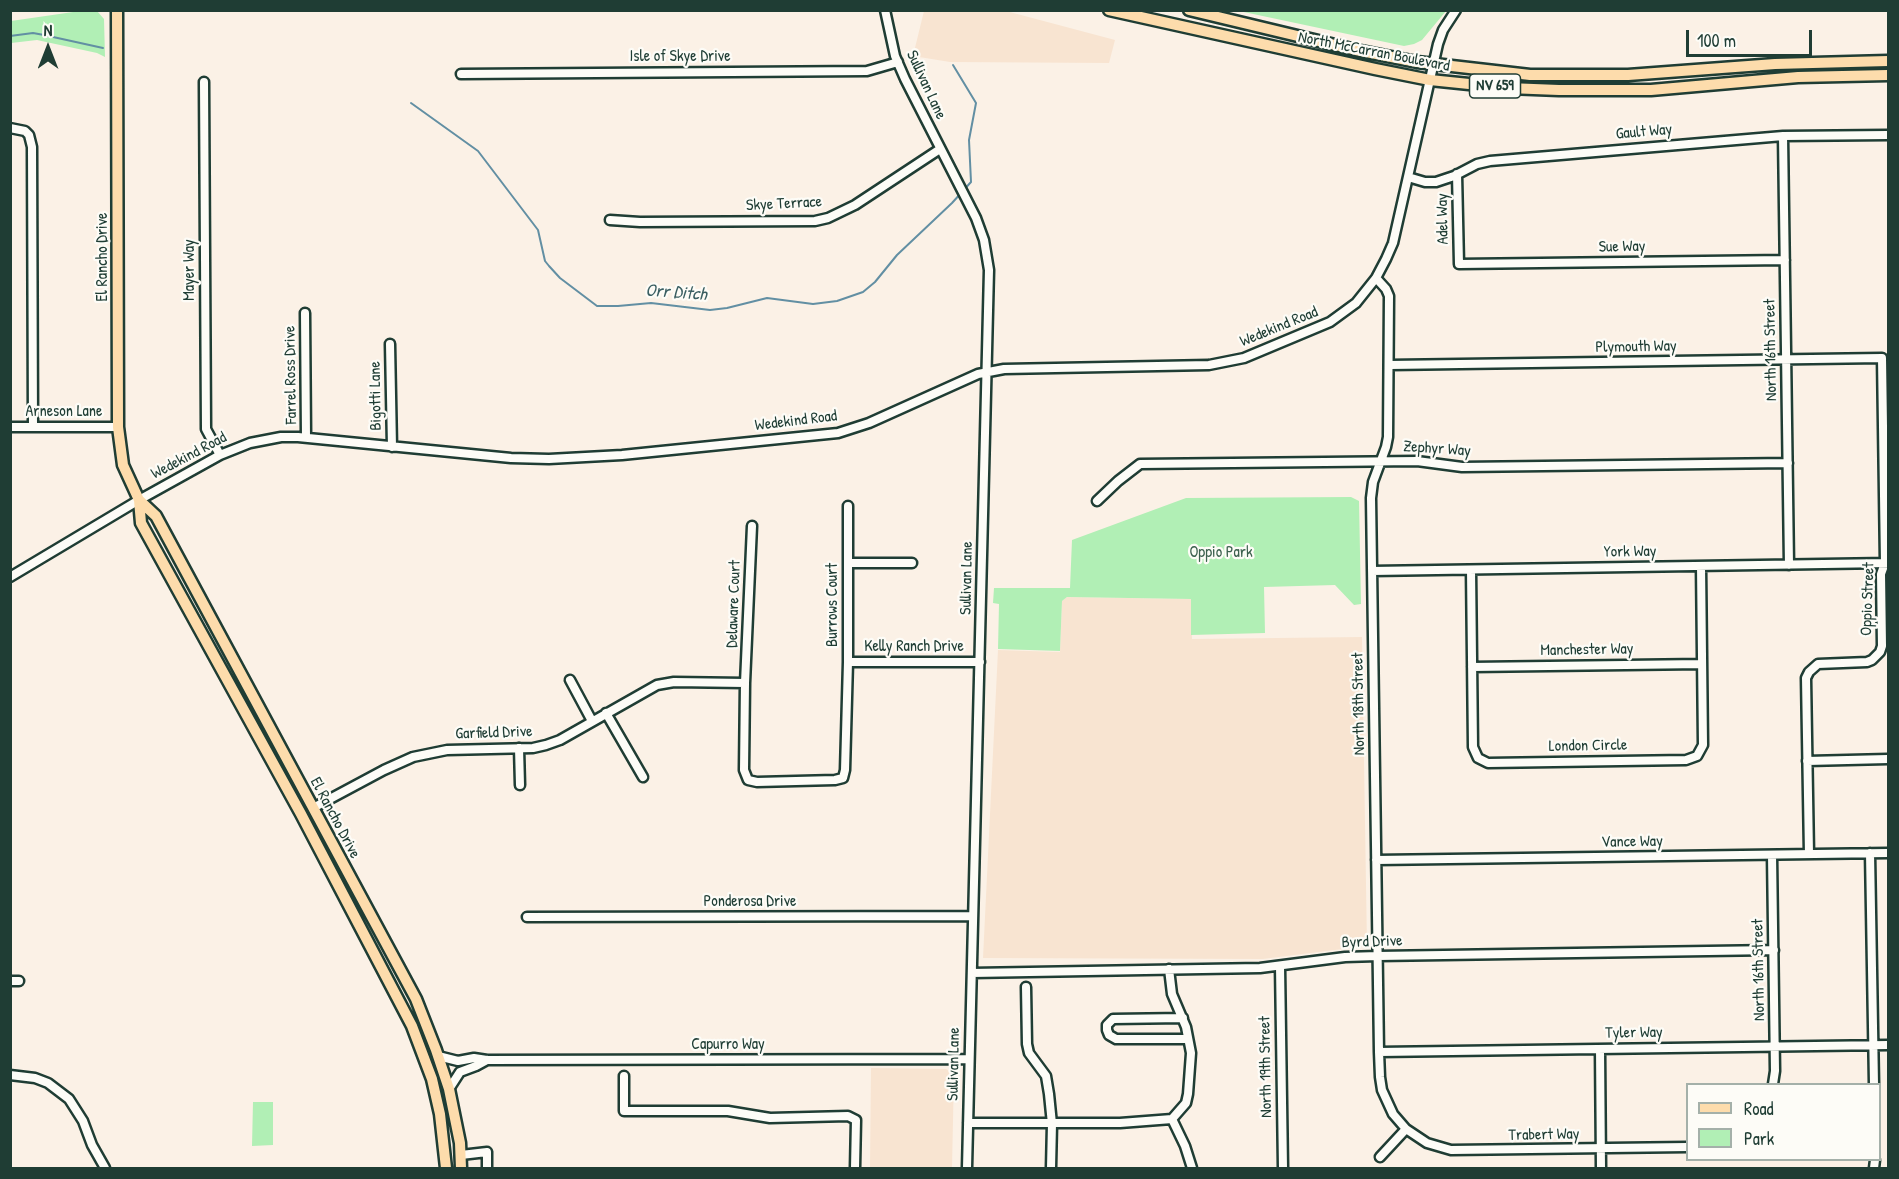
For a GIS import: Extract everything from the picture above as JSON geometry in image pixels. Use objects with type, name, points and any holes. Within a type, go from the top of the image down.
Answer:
[{"type":"main road","name":"El Rancho Drive","points":[[117,10],[118,427],[123,465],[139,500],[141,523],[350,907],[412,1026],[432,1079],[440,1114],[446,1168]]},
{"type":"main road","name":"North McCarran Boulevard","points":[[1109,10],[1430,80],[1508,88],[1651,90],[1798,77],[1888,75]]},
{"type":"main road","name":"North McCarran Boulevard","points":[[1189,10],[1356,50],[1433,64],[1530,75],[1651,74],[1809,62],[1888,61]]},
{"type":"main road","name":"El Rancho Drive","points":[[139,500],[156,516],[416,999],[449,1089],[461,1155],[461,1168]]},
{"type":"main road","points":[[432,1079],[439,1083],[448,1105],[454,1111]]},
{"type":"street","name":"Sullivan Lane","points":[[885,10],[898,62],[976,218],[984,240],[989,270],[967,1168]]},
{"type":"street","name":"Wedekind Road","points":[[10,577],[220,455],[250,443],[281,437],[306,437],[505,458],[549,459],[663,452],[838,433],[869,423],[970,377],[1004,369],[1174,366],[1227,363],[1244,358],[1330,322],[1356,303],[1376,278],[1393,243],[1433,64],[1443,30],[1456,10]]},
{"type":"street","name":"Isle of Skye Drive","points":[[461,74],[867,71],[898,62]]},
{"type":"street","name":"Mayer Way","points":[[204,82],[206,429],[220,455]]},
{"type":"street","points":[[10,128],[25,131],[29,135],[32,147],[33,427]]},
{"type":"street","name":"Gault Way","points":[[1408,177],[1425,182],[1436,182],[1477,164],[1490,161],[1783,136],[1888,135]]},
{"type":"street","name":"North 16th Street","points":[[1783,136],[1789,565]]},
{"type":"street","name":"Skye Terrace","points":[[610,220],[651,222],[821,220],[855,205],[940,149]]},
{"type":"street","name":"Adel Way","points":[[1457,174],[1459,264]]},
{"type":"street","name":"Sue Way","points":[[1459,264],[1785,260]]},
{"type":"street","name":"North 18th Street","points":[[1376,278],[1389,296],[1390,365],[1388,437],[1371,498],[1379,1052],[1382,1090],[1393,1114],[1406,1129]]},
{"type":"street","name":"Farrel Ross Drive","points":[[305,313],[306,437]]},
{"type":"street","name":"Bigotti Lane","points":[[390,344],[392,447]]},
{"type":"street","name":"Plymouth Way","points":[[1390,365],[1882,358]]},
{"type":"street","name":"Oppio Street","points":[[1809,854],[1806,678],[1813,667],[1818,664],[1867,662],[1877,657],[1882,646],[1881,574],[1887,563],[1882,358]]},
{"type":"street","name":"Arneson Lane","points":[[10,427],[118,427]]},
{"type":"street","name":"Zephyr Way","points":[[1097,501],[1140,464],[1431,462],[1462,467],[1788,463]]},
{"type":"street","name":"Burrows Court","points":[[847,704],[848,506]]},
{"type":"street","name":"Delaware Court","points":[[752,526],[745,683],[744,770],[748,780],[757,782],[843,778],[847,704]]},
{"type":"street","points":[[848,563],[912,563]]},
{"type":"street","name":"York Way","points":[[1372,571],[1887,563]]},
{"type":"street","name":"London Circle","points":[[1471,570],[1473,747],[1475,753],[1483,761],[1488,763],[1686,760],[1697,756],[1703,745],[1701,566]]},
{"type":"street","name":"Kelly Ranch Drive","points":[[848,662],[980,662]]},
{"type":"street","name":"Manchester Way","points":[[1472,667],[1702,664]]},
{"type":"street","points":[[570,680],[592,721]]},
{"type":"street","name":"Garfield Drive","points":[[312,808],[414,757],[453,749],[519,748],[546,745],[560,740],[650,688],[667,683],[745,683]]},
{"type":"street","points":[[606,713],[643,777]]},
{"type":"street","points":[[519,748],[520,785]]},
{"type":"street","points":[[1807,761],[1888,759]]},
{"type":"street","points":[[1870,853],[1874,1083]]},
{"type":"street","name":"Vance Way","points":[[1376,860],[1888,853]]},
{"type":"street","name":"North 16th Street","points":[[1772,855],[1775,1046],[1773,1083]]},
{"type":"street","name":"Ponderosa Drive","points":[[526,917],[973,916]]},
{"type":"street","name":"Byrd Drive","points":[[972,973],[1260,968],[1345,957],[1378,956],[1774,950]]},
{"type":"street","name":"North 19th Street","points":[[1280,966],[1283,1168]]},
{"type":"street","points":[[968,1123],[1120,1124],[1172,1119],[1186,1103],[1191,1053],[1183,1018],[1174,999],[1169,969]]},
{"type":"street","points":[[1026,987],[1029,1053],[1046,1076],[1052,1124],[1051,1168]]},
{"type":"street","points":[[1183,1018],[1113,1019],[1107,1025],[1107,1030],[1109,1035],[1116,1039],[1188,1039]]},
{"type":"street","name":"Tyler Way","points":[[1379,1052],[1888,1045]]},
{"type":"street","points":[[1600,1049],[1601,1168]]},
{"type":"street","name":"Capurro Way","points":[[438,1056],[458,1061],[474,1058],[487,1060],[969,1059]]},
{"type":"street","name":"Capurro Way","points":[[449,1089],[460,1072],[487,1060]]},
{"type":"street","points":[[10,1075],[42,1080],[60,1090],[69,1099],[83,1121],[92,1145],[105,1168]]},
{"type":"street","points":[[624,1077],[624,1111],[728,1111],[770,1118],[848,1116],[856,1120],[855,1168]]},
{"type":"street","points":[[1172,1119],[1185,1146],[1192,1168]]},
{"type":"street","points":[[1380,1157],[1406,1129]]},
{"type":"street","name":"Trabert Way","points":[[1406,1129],[1427,1143],[1451,1150],[1686,1148]]},
{"type":"street","points":[[461,1155],[487,1152],[487,1168]]},
{"type":"shaded area","points":[[924,11],[1006,11],[1115,40],[1109,63],[950,62],[913,56]]},
{"type":"shaded area","points":[[1067,597],[1191,599],[1192,639],[1362,637],[1367,946],[1263,959],[983,958],[998,650],[1060,652],[1062,601]]},
{"type":"shaded area","points":[[871,1068],[946,1069],[954,1073],[952,1168],[870,1168]]},
{"type":"green space","points":[[80,11],[97,11],[104,19],[105,57],[97,53],[37,40],[11,43],[11,21]]},
{"type":"green space","points":[[1239,11],[1446,11],[1422,40],[1404,46]]},
{"type":"green space","name":"Oppio Park","points":[[1351,497],[1359,501],[1361,604],[1354,605],[1335,585],[1264,587],[1265,633],[1191,635],[1191,599],[1067,597],[1062,601],[1060,651],[998,649],[999,604],[993,603],[994,588],[1070,588],[1072,540],[1186,498]]},
{"type":"green space","points":[[253,1102],[273,1102],[273,1145],[252,1146]]},
{"type":"waterway","name":"Orr Ditch","points":[[10,36],[33,33],[103,48]]},
{"type":"waterway","name":"Orr Ditch","points":[[411,103],[478,151],[538,230],[545,261],[560,278],[597,306],[651,303],[710,310],[767,298],[813,304],[837,301],[863,292],[971,182],[969,140],[976,103],[953,65]]}]
